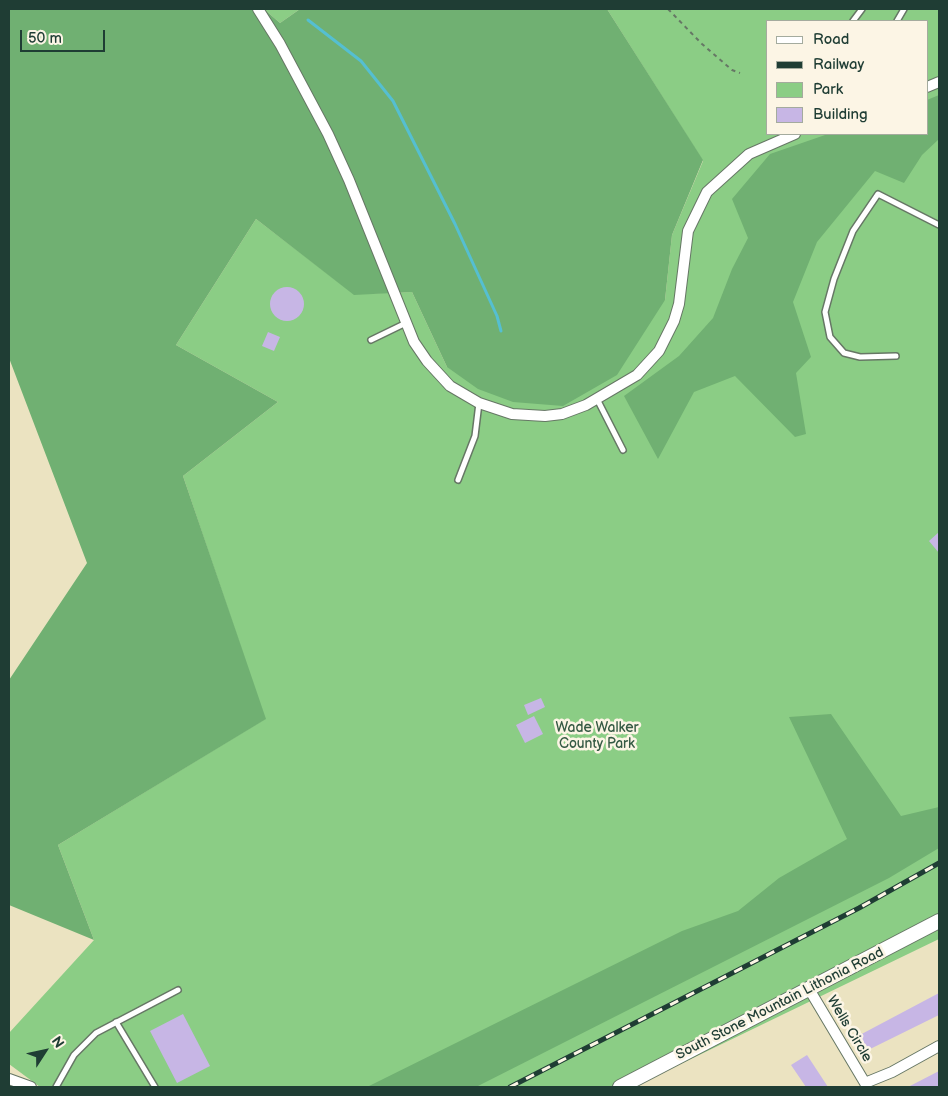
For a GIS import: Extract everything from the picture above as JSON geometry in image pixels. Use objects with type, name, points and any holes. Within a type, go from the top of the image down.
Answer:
[{"type":"main road","name":"South Stone Mountain Lithonia Road","points":[[620,1087],[939,921]]},
{"type":"street","points":[[258,9],[280,44],[328,134],[349,180],[414,342],[438,374],[450,386],[480,403],[512,414],[545,416],[562,414],[597,399],[637,375],[659,351],[667,336],[679,304],[688,230],[707,192],[749,154],[793,135]]},
{"type":"street","name":"Wells Circle","points":[[809,989],[866,1085],[939,1046]]},
{"type":"street","points":[[9,1079],[31,1087]]},
{"type":"lane","points":[[854,20],[862,9]]},
{"type":"lane","points":[[898,20],[904,9]]},
{"type":"lane","points":[[896,356],[860,357],[844,353],[830,337],[825,312],[834,279],[853,231],[878,194],[939,226]]},
{"type":"lane","points":[[371,340],[406,323]]},
{"type":"lane","points":[[597,399],[623,450]]},
{"type":"lane","points":[[458,480],[475,436],[480,403]]},
{"type":"lane","points":[[56,1087],[74,1055],[96,1033],[178,990]]},
{"type":"lane","points":[[116,1022],[155,1087]]},
{"type":"path","points":[[668,9],[702,44],[732,70],[740,73]]},
{"type":"green space","points":[[9,9],[264,9],[280,23],[300,9],[607,9],[703,160],[672,235],[665,300],[617,375],[563,406],[513,402],[478,389],[447,367],[412,292],[354,295],[256,219],[176,345],[278,402],[183,476],[266,719],[58,845],[94,940],[9,905],[9,680],[87,563],[9,358]]},
{"type":"green space","points":[[264,9],[300,9],[280,23]]},
{"type":"green space","name":"Wade Walker County Park","points":[[607,9],[939,9],[939,939],[633,1087],[40,1087],[9,1064],[9,1033],[94,940],[58,845],[265,719],[183,476],[278,402],[176,345],[256,219],[354,294],[412,292],[447,367],[665,300],[672,235],[703,161]]},
{"type":"green space","points":[[939,95],[939,139],[922,155],[904,183],[875,171],[817,242],[793,302],[811,357],[796,373],[806,434],[795,437],[735,376],[694,392],[658,459],[624,396],[679,356],[713,318],[732,269],[748,238],[732,199],[770,154],[825,135],[928,135],[928,100]]},
{"type":"green space","points":[[831,714],[901,816],[939,807],[939,848],[889,878],[476,1087],[367,1087],[682,931],[738,911],[779,878],[847,839],[789,717]]},
{"type":"building","points":[[287,287],[299,292],[304,304],[299,316],[287,321],[275,316],[270,304],[275,292]]},
{"type":"building","points":[[268,332],[280,337],[274,351],[262,346]]},
{"type":"building","points":[[939,532],[939,553],[929,541]]},
{"type":"building","points":[[541,698],[545,707],[528,715],[524,705]]},
{"type":"building","points":[[534,716],[543,734],[525,743],[516,725]]},
{"type":"building","points":[[939,993],[939,1015],[864,1052],[856,1037]]},
{"type":"building","points":[[183,1014],[210,1066],[177,1083],[150,1031]]},
{"type":"building","points":[[807,1055],[828,1087],[806,1087],[791,1065]]},
{"type":"building","points":[[939,1071],[939,1087],[908,1087]]},
{"type":"waterway","points":[[308,20],[361,61],[393,101],[455,224],[497,316],[501,331]]},
{"type":"railway","points":[[510,1087],[859,908],[939,863]]}]
